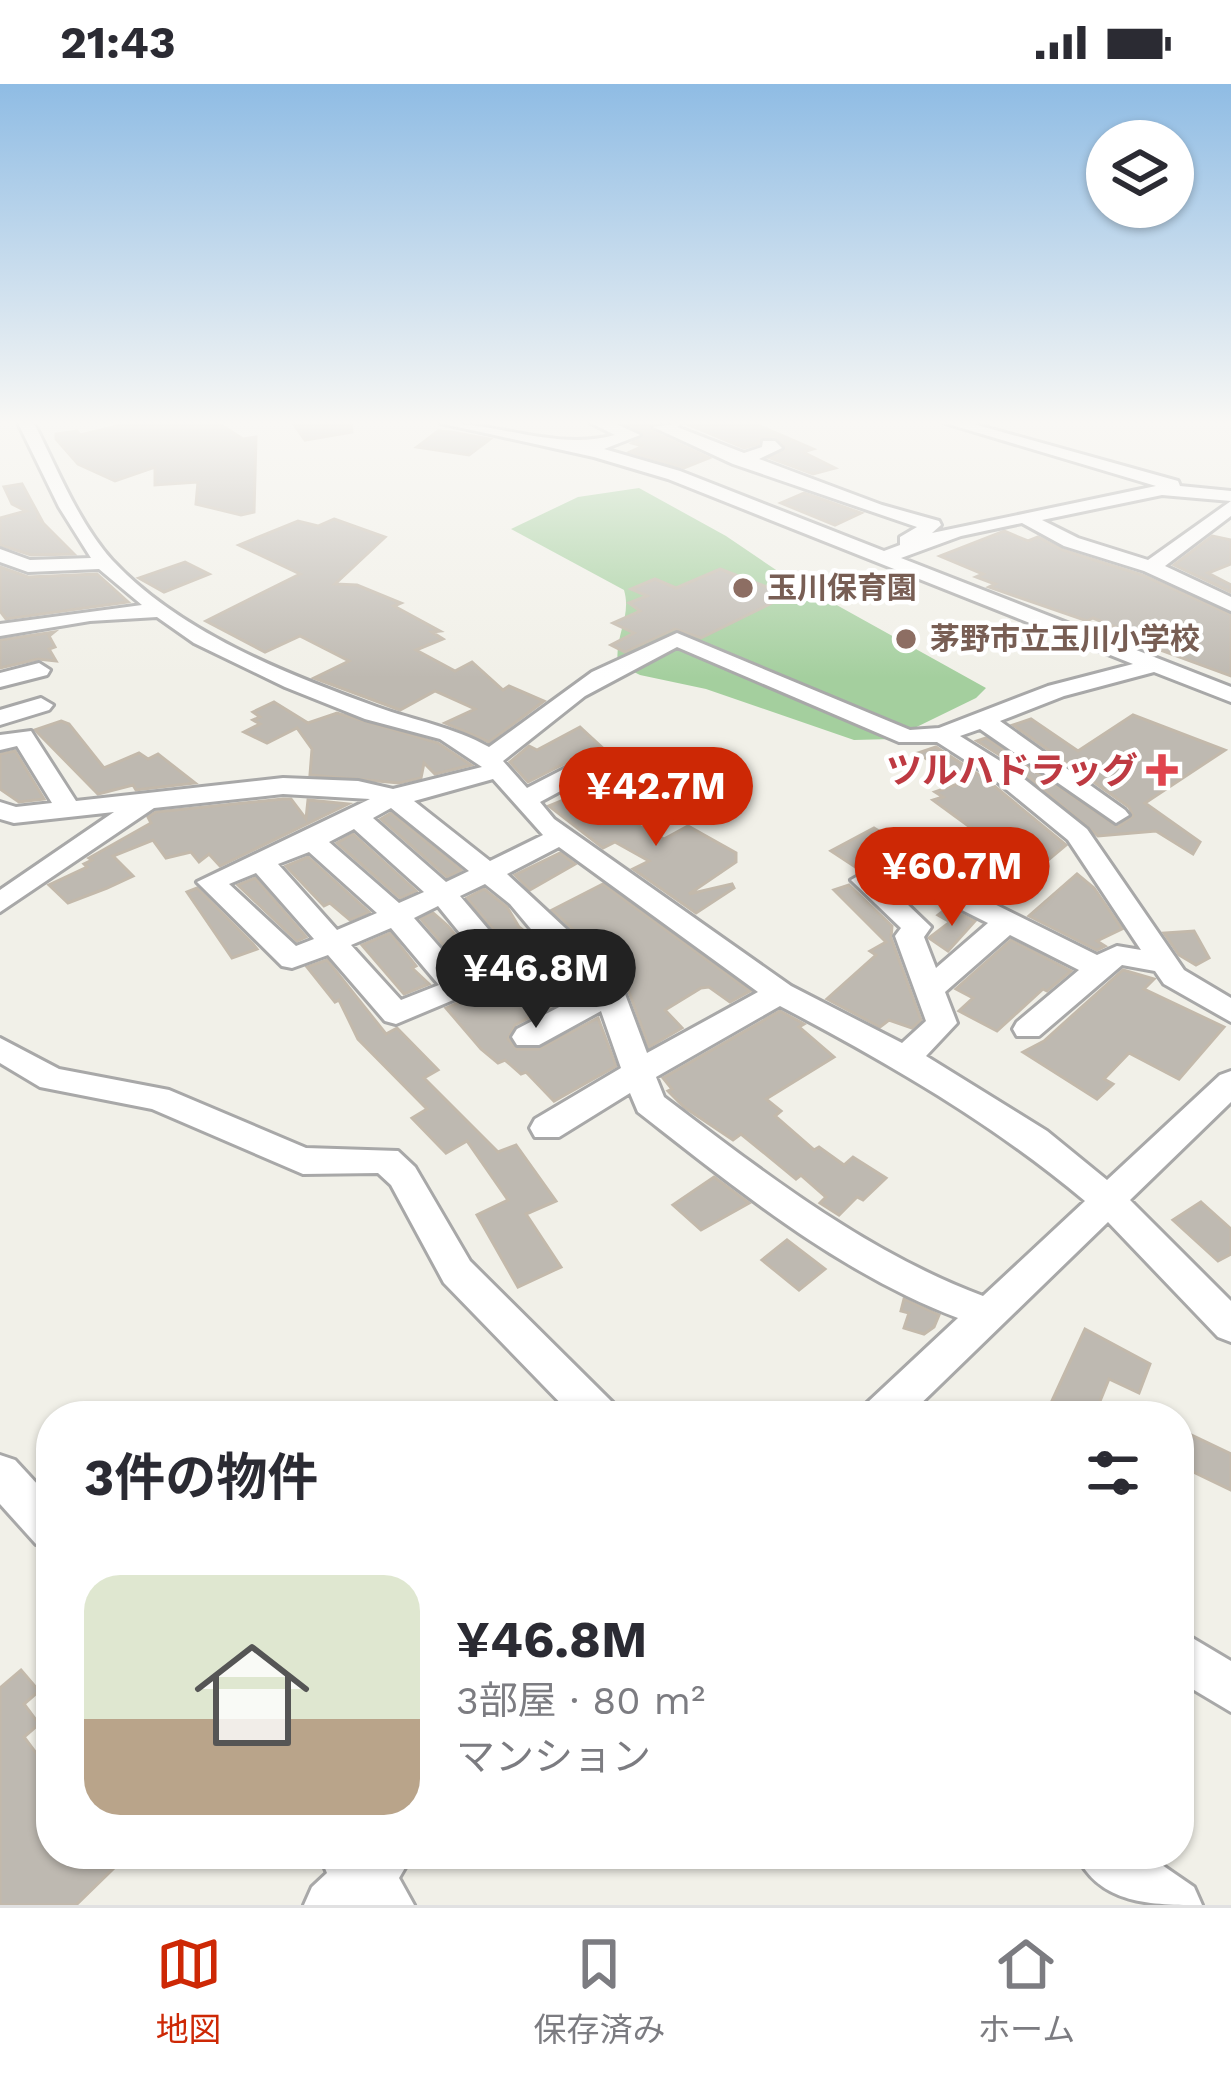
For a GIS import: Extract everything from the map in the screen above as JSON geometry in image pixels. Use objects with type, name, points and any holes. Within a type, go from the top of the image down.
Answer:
[{"type":"street","points":[[69,508],[104,563],[160,610],[257,666],[373,714],[448,734],[492,765],[560,836],[780,993],[985,1105],[1109,1201],[1231,1325]]},
{"type":"street","points":[[768,508],[894,553],[1231,694]]},
{"type":"street","points":[[881,508],[932,525],[894,553]]},
{"type":"street","points":[[894,553],[956,531],[1069,508]]},
{"type":"street","points":[[1151,567],[1230,508]]},
{"type":"street","points":[[1030,521],[1071,542],[1151,567],[1231,605]]},
{"type":"street","points":[[0,555],[28,566],[104,563]]},
{"type":"street","points":[[0,581],[28,566]]},
{"type":"street","points":[[0,630],[160,610]]},
{"type":"street","points":[[0,646],[43,634],[43,621]]},
{"type":"street","points":[[560,836],[490,873],[292,959],[211,882],[312,841],[393,797],[440,789],[492,765],[578,686],[622,660],[677,639],[907,736],[942,735],[1056,691],[1159,664]]},
{"type":"street","points":[[0,680],[39,670]]},
{"type":"street","points":[[0,718],[41,705]]},
{"type":"street","points":[[982,719],[1116,814]]},
{"type":"street","points":[[942,735],[999,771],[1078,835],[1174,977],[1231,1012]]},
{"type":"street","points":[[0,742],[22,736],[67,807]]},
{"type":"street","points":[[524,800],[598,761]]},
{"type":"street","points":[[0,810],[14,814],[283,786],[358,789],[393,797],[520,898],[560,944],[596,973],[610,994],[650,1104],[782,1205],[931,1292],[989,1314]]},
{"type":"street","points":[[0,903],[152,797]]},
{"type":"street","points":[[356,817],[443,894],[505,968]]},
{"type":"street","points":[[312,841],[395,914],[458,988]]},
{"type":"street","points":[[905,1058],[942,1023],[932,987],[908,935],[917,927],[865,880],[914,853],[954,895],[1099,968]]},
{"type":"street","points":[[261,862],[336,941],[396,1014],[560,944]]},
{"type":"street","points":[[932,987],[1007,922]]},
{"type":"street","points":[[1028,1029],[1117,955],[1166,964]]},
{"type":"street","points":[[548,1128],[780,993]]},
{"type":"street","points":[[528,1037],[610,994]]},
{"type":"street","points":[[0,1049],[51,1078],[158,1097],[303,1161],[386,1160],[403,1176],[457,1271],[584,1401]]},
{"type":"street","points":[[897,1401],[1231,1083]]},
{"type":"street","points":[[0,1474],[36,1514]]},
{"type":"street","points":[[1194,1663],[1231,1689]]},
{"type":"street","points":[[1123,1869],[1176,1905]]},
{"type":"green space","points":[[555,508],[675,508],[788,578],[986,688],[976,698],[892,739],[854,740],[706,689],[640,675],[618,664],[624,590],[511,529]]},
{"type":"building","points":[[20,508],[35,508],[41,519],[37,517],[74,554],[31,555],[0,545],[0,518],[26,511]]},
{"type":"building","points":[[212,508],[254,508],[241,515]]},
{"type":"building","points":[[793,508],[847,508],[861,513],[835,525]]},
{"type":"building","points":[[334,519],[385,537],[335,584],[357,585],[401,603],[394,606],[440,631],[432,632],[443,639],[416,650],[455,671],[472,662],[503,690],[509,686],[544,701],[489,742],[445,723],[475,709],[435,691],[400,710],[314,678],[349,661],[300,636],[265,652],[206,621],[300,574],[239,545],[298,521],[318,526]]},
{"type":"building","name":"茅野市立玉川小学校","points":[[1004,531],[1028,541],[1038,537],[1063,550],[1142,575],[1231,615],[1231,676],[1136,641],[1142,638],[1093,618],[1087,621],[989,587],[995,584],[976,577],[983,574],[940,556]]},
{"type":"building","points":[[1212,536],[1231,540],[1231,564],[1208,573],[1231,585],[1231,592],[1174,565]]},
{"type":"building","points":[[185,562],[209,574],[164,592],[139,578]]},
{"type":"building","points":[[0,567],[28,577],[97,574],[128,602],[6,619],[0,611]]},
{"type":"building","points":[[720,569],[788,595],[701,638],[675,629],[625,652],[611,645],[634,633],[613,623],[640,611],[629,603],[647,596],[631,589],[655,579],[676,588]]},
{"type":"building","points":[[54,632],[49,636],[55,647],[49,649],[56,661],[38,659],[0,668],[0,640]]},
{"type":"building","points":[[274,702],[308,723],[337,713],[438,743],[471,765],[435,774],[424,763],[421,778],[399,783],[310,775],[312,749],[297,728],[267,743],[244,732],[260,724],[253,720],[260,717],[253,712]]},
{"type":"building","points":[[1133,715],[1225,750],[1145,803],[1200,842],[1193,854],[1156,831],[1098,836],[1011,762],[977,741],[986,738],[1118,827],[1133,816],[1129,807],[1013,725],[1031,719],[1078,751]]},
{"type":"building","points":[[61,721],[69,724],[104,768],[139,753],[148,759],[158,754],[195,783],[136,790],[133,785],[98,794],[35,730]]},
{"type":"building","points":[[580,727],[607,752],[587,752],[528,782],[510,762],[529,746],[537,750]]},
{"type":"building","points":[[936,747],[987,780],[1066,845],[999,901],[965,882],[984,873],[982,866],[993,861],[986,855],[1000,849],[933,800],[943,797],[935,792],[961,783],[918,753]]},
{"type":"building","points":[[15,751],[44,799],[19,802],[0,789],[0,754]]},
{"type":"building","points":[[627,792],[654,805],[628,820],[664,839],[688,826],[736,853],[736,862],[689,894],[732,884],[734,888],[696,913],[633,869],[649,861],[615,842],[603,848],[549,806],[571,797],[592,812]]},
{"type":"building","points":[[291,799],[306,819],[308,800],[348,804],[220,866],[209,854],[199,862],[191,852],[166,858],[153,840],[113,856],[133,876],[107,888],[68,903],[49,885],[87,867],[89,858],[151,823],[148,817],[156,812]]},
{"type":"building","points":[[391,813],[461,870],[447,877],[381,819]]},
{"type":"building","points":[[874,828],[903,846],[860,870],[831,851]]},
{"type":"building","points":[[353,834],[416,891],[400,898],[337,843]]},
{"type":"building","points":[[560,853],[575,864],[530,890],[515,875]]},
{"type":"building","points":[[308,857],[369,912],[350,920],[330,903],[324,906],[286,866]]},
{"type":"building","points":[[1077,874],[1094,888],[1122,929],[1097,941],[1105,946],[1097,950],[1029,916]]},
{"type":"building","points":[[255,878],[306,937],[297,941],[238,885]]},
{"type":"building","points":[[603,884],[750,991],[730,1002],[709,987],[701,988],[665,1010],[682,1028],[649,1047],[629,992],[610,963],[552,910]]},
{"type":"building","points":[[849,885],[892,926],[891,938],[921,1020],[912,1028],[889,1020],[880,1027],[827,999],[876,955],[870,951],[886,942],[834,890]]},
{"type":"building","points":[[197,888],[257,949],[232,958],[187,892]]},
{"type":"building","points":[[484,889],[534,939],[511,950],[467,898]]},
{"type":"building","points":[[947,908],[975,921],[948,951],[929,938],[950,922],[938,915]]},
{"type":"building","points":[[433,913],[479,963],[464,969],[421,919]]},
{"type":"building","points":[[1194,931],[1209,958],[1196,965],[1179,955],[1164,933]]},
{"type":"building","points":[[390,933],[416,966],[412,968],[429,984],[404,994],[362,945]]},
{"type":"building","points":[[1011,940],[1071,971],[1047,991],[1043,989],[997,1031],[959,1011],[973,998],[956,989]]},
{"type":"building","points":[[327,960],[386,1034],[397,1028],[438,1070],[424,1078],[498,1152],[516,1145],[556,1201],[526,1214],[561,1267],[518,1287],[477,1215],[508,1200],[467,1141],[446,1153],[412,1118],[427,1109],[358,1039],[339,1000],[335,1002],[307,967]]},
{"type":"building","points":[[557,961],[584,989],[515,1025],[508,1039],[517,1049],[539,1049],[598,1018],[616,1066],[554,1101],[526,1072],[521,1074],[505,1060],[498,1063],[481,1049],[446,1008]]},
{"type":"building","points":[[1123,970],[1154,979],[1144,989],[1224,1027],[1179,1079],[1129,1053],[1104,1079],[1113,1084],[1097,1099],[1023,1052],[1044,1041]]},
{"type":"building","points":[[780,1011],[804,1024],[799,1027],[834,1057],[766,1099],[781,1111],[775,1116],[814,1150],[819,1147],[844,1165],[853,1157],[886,1178],[839,1215],[820,1203],[826,1197],[801,1175],[796,1179],[741,1134],[733,1140],[684,1107],[663,1078]]},
{"type":"building","points":[[714,1177],[749,1203],[701,1230],[673,1205]]},
{"type":"building","points":[[1201,1202],[1231,1229],[1231,1254],[1218,1261],[1173,1220]]},
{"type":"building","points":[[787,1240],[825,1269],[799,1290],[762,1260]]},
{"type":"building","points":[[904,1299],[939,1315],[934,1327],[924,1334],[904,1328],[909,1313],[901,1311]]},
{"type":"building","points":[[1085,1329],[1150,1364],[1139,1393],[1109,1379],[1100,1401],[1052,1401]]},
{"type":"building","points":[[1194,1436],[1231,1454],[1231,1490],[1194,1472]]},
{"type":"building","points":[[21,1670],[36,1688],[24,1704],[36,1727],[24,1737],[36,1753],[36,1869],[113,1869],[76,1905],[0,1905],[0,1688]]},
{"type":"place","name":"玉川保育園","points":[[743,588]]},
{"type":"place","name":"茅野市立玉川小学校","points":[[906,639]]},
{"type":"place","name":"ツルハドラッグ","points":[[1162,770]]}]
